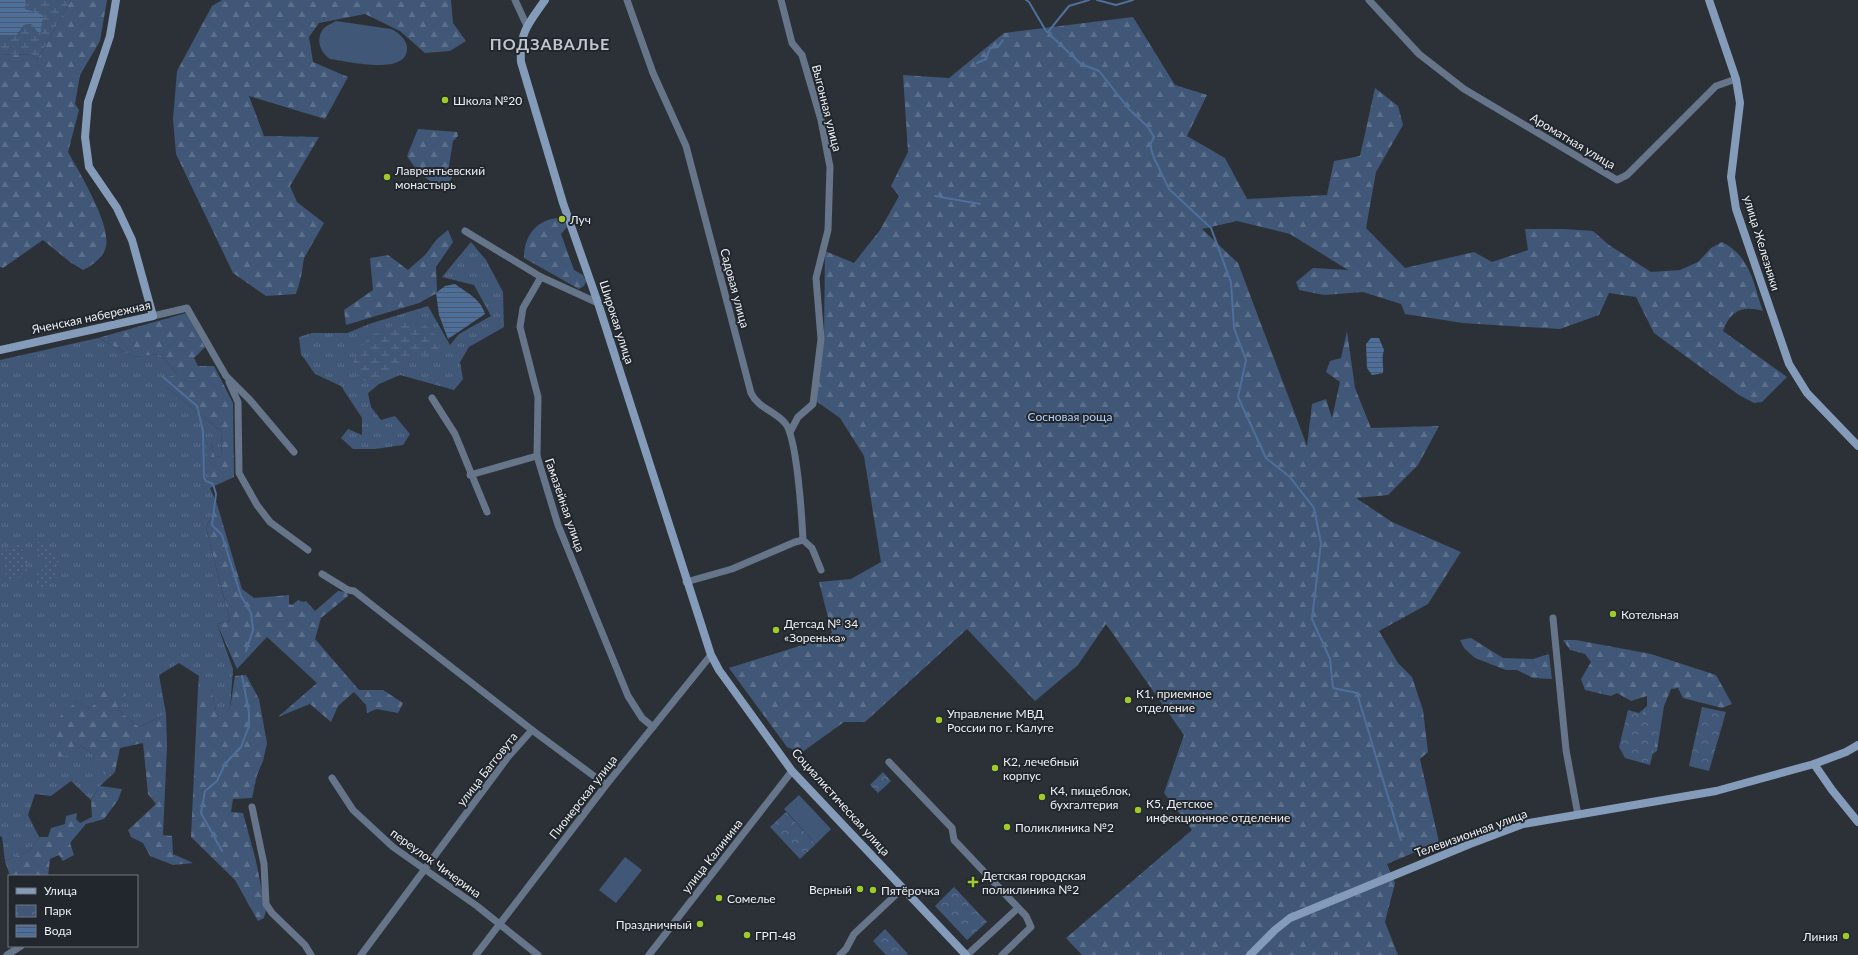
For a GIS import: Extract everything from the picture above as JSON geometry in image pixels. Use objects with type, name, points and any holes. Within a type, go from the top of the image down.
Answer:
[{"type":"street","points":[[116,0],[110,36],[88,102],[85,137],[89,167],[116,208],[132,240],[153,316]]},
{"type":"street","points":[[515,0],[527,26]]},
{"type":"street","name":"Широкая улица","points":[[544,0],[527,26],[520,46],[521,62],[563,203],[598,303],[686,582],[711,655]]},
{"type":"street","name":"Садовая улица","points":[[627,0],[653,73],[686,146],[751,393],[755,400],[785,423],[790,432]]},
{"type":"street","name":"Выгонная улица","points":[[781,0],[792,43],[802,55],[821,120],[830,167],[828,230],[816,278],[821,339],[813,404],[798,418],[790,432]]},
{"type":"street","name":"Ароматная улица","points":[[1369,0],[1419,54],[1464,89],[1617,180],[1627,175],[1716,86],[1736,79]]},
{"type":"street","name":"улица Железняки","points":[[1709,0],[1736,79],[1740,103],[1732,177],[1736,209],[1789,364],[1807,393],[1858,446]]},
{"type":"street","points":[[465,231],[541,277],[598,303]]},
{"type":"street","name":"Гамазейная улица","points":[[541,277],[523,308],[520,327],[538,397],[537,456],[558,524],[628,696],[642,718],[653,727]]},
{"type":"street","name":"Яченская набережная","points":[[0,350],[187,308],[226,376]]},
{"type":"street","points":[[226,376],[250,400],[294,452]]},
{"type":"street","points":[[226,376],[238,402],[239,472],[257,505],[270,522],[308,550]]},
{"type":"street","points":[[432,398],[455,434],[470,475],[487,512]]},
{"type":"street","points":[[790,432],[799,482],[804,540],[812,548],[821,570]]},
{"type":"street","points":[[470,475],[537,456]]},
{"type":"street","points":[[686,582],[732,569],[795,542],[804,540]]},
{"type":"street","name":"улица Багговута","points":[[322,574],[348,590],[354,591],[532,730],[508,757],[360,955]]},
{"type":"street","points":[[1552,618],[1566,750],[1578,815]]},
{"type":"street","name":"Пионерская улица","points":[[476,955],[606,785],[711,655]]},
{"type":"street","name":"Социалистическая улица","points":[[711,655],[719,670],[792,771],[967,955]]},
{"type":"street","points":[[532,730],[606,785]]},
{"type":"street","points":[[1858,745],[1846,752],[1814,764],[1832,790],[1858,822]]},
{"type":"street","points":[[889,762],[952,828],[954,840],[1026,916],[1030,927],[1002,955]]},
{"type":"street","name":"Телевизионная улица","points":[[1250,955],[1275,930],[1290,918],[1470,844],[1523,824],[1716,791],[1814,764]]},
{"type":"street","name":"улица Калинина","points":[[649,955],[792,771]]},
{"type":"street","name":"переулок Чичерина","points":[[332,778],[353,810],[393,846],[538,955]]},
{"type":"street","points":[[252,806],[264,864],[266,904],[272,913],[305,945],[311,955]]},
{"type":"street","points":[[840,955],[846,949],[854,934],[903,888]]},
{"type":"street","points":[[967,955],[1018,908]]},
{"type":"street","points":[[6,955],[19,947]]},
{"type":"green space","points":[[25,0],[71,0],[37,60],[31,54],[0,55],[0,35],[17,35],[24,25],[31,24],[40,34],[25,9]]},
{"type":"green space","points":[[71,0],[107,0],[100,41],[80,75],[75,104],[79,110],[68,152],[93,198],[104,225],[106,236],[105,250],[98,260],[83,270],[70,262],[43,240],[3,268],[0,267],[0,55],[31,54],[37,60]]},
{"type":"green space","points":[[222,0],[451,0],[453,23],[466,41],[450,51],[425,53],[400,31],[365,14],[319,23],[309,37],[313,62],[348,77],[325,119],[249,96],[264,136],[319,137],[290,186],[297,202],[324,223],[304,258],[296,294],[266,296],[233,273],[176,154],[173,119],[177,71],[212,6]]},
{"type":"green space","name":"Сосновая роща","points":[[1133,17],[1175,85],[1207,95],[1187,136],[1225,158],[1247,199],[1327,195],[1334,161],[1360,156],[1375,88],[1398,106],[1403,125],[1376,172],[1366,228],[1405,268],[1474,252],[1492,262],[1528,250],[1525,229],[1593,231],[1609,245],[1651,272],[1680,270],[1698,262],[1711,248],[1722,242],[1732,248],[1745,263],[1750,272],[1763,311],[1756,309],[1743,309],[1738,311],[1729,319],[1723,331],[1787,377],[1762,402],[1754,403],[1739,395],[1654,333],[1636,297],[1609,293],[1599,315],[1560,329],[1463,323],[1405,314],[1401,304],[1363,292],[1324,295],[1299,290],[1296,282],[1313,268],[1348,270],[1290,234],[1237,221],[1202,229],[1238,263],[1307,446],[1312,404],[1326,399],[1332,418],[1340,382],[1326,372],[1330,361],[1341,358],[1347,331],[1355,388],[1371,428],[1439,426],[1418,465],[1388,495],[1356,498],[1392,522],[1461,552],[1428,604],[1379,631],[1398,663],[1412,677],[1423,710],[1428,752],[1420,759],[1439,842],[1387,864],[1395,883],[1385,922],[1398,955],[1082,955],[1066,938],[1192,830],[1164,793],[1184,735],[1106,624],[1078,665],[1035,701],[967,629],[865,722],[844,722],[801,753],[787,747],[729,668],[822,639],[832,633],[819,582],[851,579],[881,562],[864,456],[840,418],[816,401],[824,338],[825,251],[854,263],[880,230],[899,196],[891,186],[908,152],[903,75],[949,78],[1004,33]]},
{"type":"green space","points":[[336,21],[394,30],[405,41],[407,47],[405,56],[398,62],[388,65],[362,64],[330,59],[321,49],[319,41],[321,32],[324,28]]},
{"type":"green space","points":[[418,129],[457,132],[458,136],[453,141],[449,166],[452,178],[442,190],[418,172],[407,156]]},
{"type":"green space","points":[[558,218],[565,222],[567,227],[561,234],[574,270],[583,275],[586,281],[584,286],[579,289],[524,258],[526,243],[533,230],[543,222]]},
{"type":"green space","points":[[448,230],[453,242],[436,267],[437,293],[419,303],[346,325],[344,310],[373,290],[370,258],[388,255],[408,270],[425,255],[437,239]]},
{"type":"green space","points":[[471,242],[486,260],[503,292],[504,327],[469,347],[460,362],[463,379],[454,390],[400,375],[379,384],[368,393],[371,407],[381,420],[395,416],[410,434],[403,445],[375,449],[353,449],[341,438],[348,429],[362,435],[362,418],[341,386],[315,374],[301,354],[299,337],[312,333],[347,333],[372,323],[428,306],[450,345],[459,334],[491,316],[474,285],[442,277]]},
{"type":"green space","points":[[186,313],[205,347],[194,358],[198,366],[214,366],[233,403],[234,477],[210,488],[205,441],[211,442],[215,457],[221,456],[222,432],[167,387],[166,378],[177,374],[160,354],[134,357],[98,338]]},
{"type":"green space","points":[[402,322],[425,325],[433,331],[441,342],[436,355],[420,356],[403,362],[395,372],[365,381],[357,376],[352,368],[355,358],[364,343],[376,333]]},
{"type":"green space","points":[[98,338],[134,357],[160,354],[177,374],[167,387],[222,432],[221,456],[215,457],[211,442],[210,488],[217,504],[206,528],[230,621],[217,624],[233,669],[230,708],[218,720],[211,688],[198,688],[199,676],[179,663],[159,675],[166,714],[139,727],[122,713],[116,702],[97,702],[89,709],[76,701],[71,754],[81,746],[96,756],[106,775],[115,772],[100,786],[91,800],[71,781],[51,796],[35,794],[28,815],[39,837],[29,851],[5,861],[2,837],[0,836],[0,360]]},
{"type":"green space","points":[[217,504],[242,589],[254,598],[289,595],[289,604],[292,605],[298,600],[303,602],[306,601],[315,611],[338,591],[346,592],[348,596],[321,618],[315,639],[359,690],[383,690],[403,703],[398,713],[377,709],[367,713],[366,705],[354,692],[338,706],[331,722],[310,704],[278,717],[317,683],[267,637],[237,669],[217,624],[230,621],[206,528]]},
{"type":"green space","points":[[39,536],[60,561],[53,565],[60,576],[41,590],[35,576],[46,566],[37,552]]},
{"type":"green space","points":[[16,542],[30,560],[23,566],[27,570],[12,582],[0,566],[5,560],[1,554]]},
{"type":"green space","points":[[1471,638],[1503,658],[1533,659],[1549,654],[1552,679],[1533,678],[1517,670],[1506,670],[1475,658],[1464,648],[1460,640]]},
{"type":"green space","points":[[1563,640],[1576,640],[1651,654],[1716,675],[1732,704],[1722,708],[1683,698],[1678,688],[1671,689],[1664,706],[1657,751],[1648,757],[1646,727],[1639,713],[1647,706],[1647,696],[1631,701],[1617,693],[1611,696],[1585,690],[1581,679],[1591,662],[1585,654],[1570,650]]},
{"type":"green space","points":[[246,675],[259,699],[267,743],[263,761],[257,775],[252,798],[233,799],[231,812],[243,813],[256,861],[266,911],[264,918],[258,921],[235,880],[191,837],[198,688],[211,688],[218,719],[230,708],[235,676]]},
{"type":"green space","points":[[99,688],[123,688],[126,695],[116,702],[122,713],[139,727],[166,714],[167,746],[163,835],[172,836],[173,854],[193,863],[173,865],[150,856],[143,843],[131,837],[128,830],[156,804],[148,794],[143,743],[120,748],[115,772],[106,775],[95,765],[96,756],[81,746],[71,755],[58,757],[56,720],[77,701],[89,709],[97,702]]},
{"type":"green space","points":[[1702,707],[1726,712],[1709,771],[1689,766]]},
{"type":"green space","points":[[1628,710],[1661,719],[1650,765],[1625,758],[1619,747]]},
{"type":"green space","points":[[883,772],[891,781],[878,793],[870,785]]},
{"type":"green space","points":[[100,786],[122,789],[118,800],[104,819],[86,824],[70,843],[74,855],[63,861],[59,855],[50,859],[48,875],[10,875],[5,861],[29,851],[39,837],[48,837],[51,828],[65,824],[66,816],[77,813],[76,819],[80,823],[92,817],[91,800]]},
{"type":"green space","points":[[799,795],[831,829],[816,844],[784,809]]},
{"type":"green space","points":[[786,812],[816,844],[800,859],[770,827]]},
{"type":"green space","points":[[625,857],[642,870],[616,903],[599,890]]},
{"type":"green space","points":[[954,887],[987,922],[967,940],[935,906]]},
{"type":"green space","points":[[885,929],[908,954],[907,955],[886,955],[873,941]]},
{"type":"water","points":[[0,0],[25,0],[25,9],[43,15],[40,35],[31,24],[24,25],[17,35],[0,35]]},
{"type":"water","points":[[455,284],[477,300],[485,314],[448,339],[439,315],[436,293],[445,286]]},
{"type":"water","points":[[1371,338],[1379,338],[1384,350],[1383,373],[1372,375],[1367,368],[1366,344]]},
{"type":"waterway","points":[[1026,0],[1029,2],[1046,31],[1081,64],[1099,71],[1129,109],[1148,127],[1154,137],[1150,145],[1154,158],[1169,189],[1211,228],[1231,282],[1234,328],[1246,360],[1238,397],[1266,458],[1290,477],[1314,508],[1321,543],[1312,619],[1330,659],[1333,688],[1357,693],[1401,840]]},
{"type":"waterway","points":[[1048,32],[1069,6],[1089,0]]},
{"type":"waterway","points":[[1097,0],[1116,5],[1133,0]]},
{"type":"waterway","points":[[977,63],[986,59],[990,48],[998,47],[1003,40]]},
{"type":"waterway","points":[[935,196],[980,204]]},
{"type":"waterway","points":[[163,377],[197,406],[203,431],[204,478],[206,481],[213,484],[216,494],[212,525],[222,535],[241,596],[251,613],[253,630],[246,651]]},
{"type":"waterway","points":[[222,851],[201,813],[205,791],[217,781],[225,764],[241,747],[249,726],[249,712],[242,676]]},
{"type":"place","name":"Школа №20","points":[[445,100]]},
{"type":"place","name":"Лаврентьевский монастырь","points":[[387,177]]},
{"type":"place","name":"Луч","points":[[562,219]]},
{"type":"place","name":"Котельная","points":[[1613,614]]},
{"type":"place","name":"Детсад № 34 «Зоренька»","points":[[776,630]]},
{"type":"place","name":"К1, приемное отделение","points":[[1128,700]]},
{"type":"place","name":"Управление МВД России по г. Калуге","points":[[939,720]]},
{"type":"place","name":"К2, лечебный корпус","points":[[995,768]]},
{"type":"place","name":"К4, пищеблок, бухгалтерия","points":[[1042,797]]},
{"type":"place","name":"К5, Детское инфекционное отделение","points":[[1138,810]]},
{"type":"place","name":"Поликлиника №2","points":[[1007,827]]},
{"type":"place","name":"Детская городская поликлиника №2","points":[[973,882]]},
{"type":"place","name":"Верный","points":[[860,889]]},
{"type":"place","name":"Пятёрочка","points":[[873,890]]},
{"type":"place","name":"Сомелье","points":[[719,898]]},
{"type":"place","name":"Праздничный","points":[[700,924]]},
{"type":"place","name":"ГРП-48","points":[[747,935]]},
{"type":"place","name":"Линия","points":[[1846,936]]},
{"type":"district","name":"ПОДЗАВАЛЬЕ","points":[[550,43]]}]
